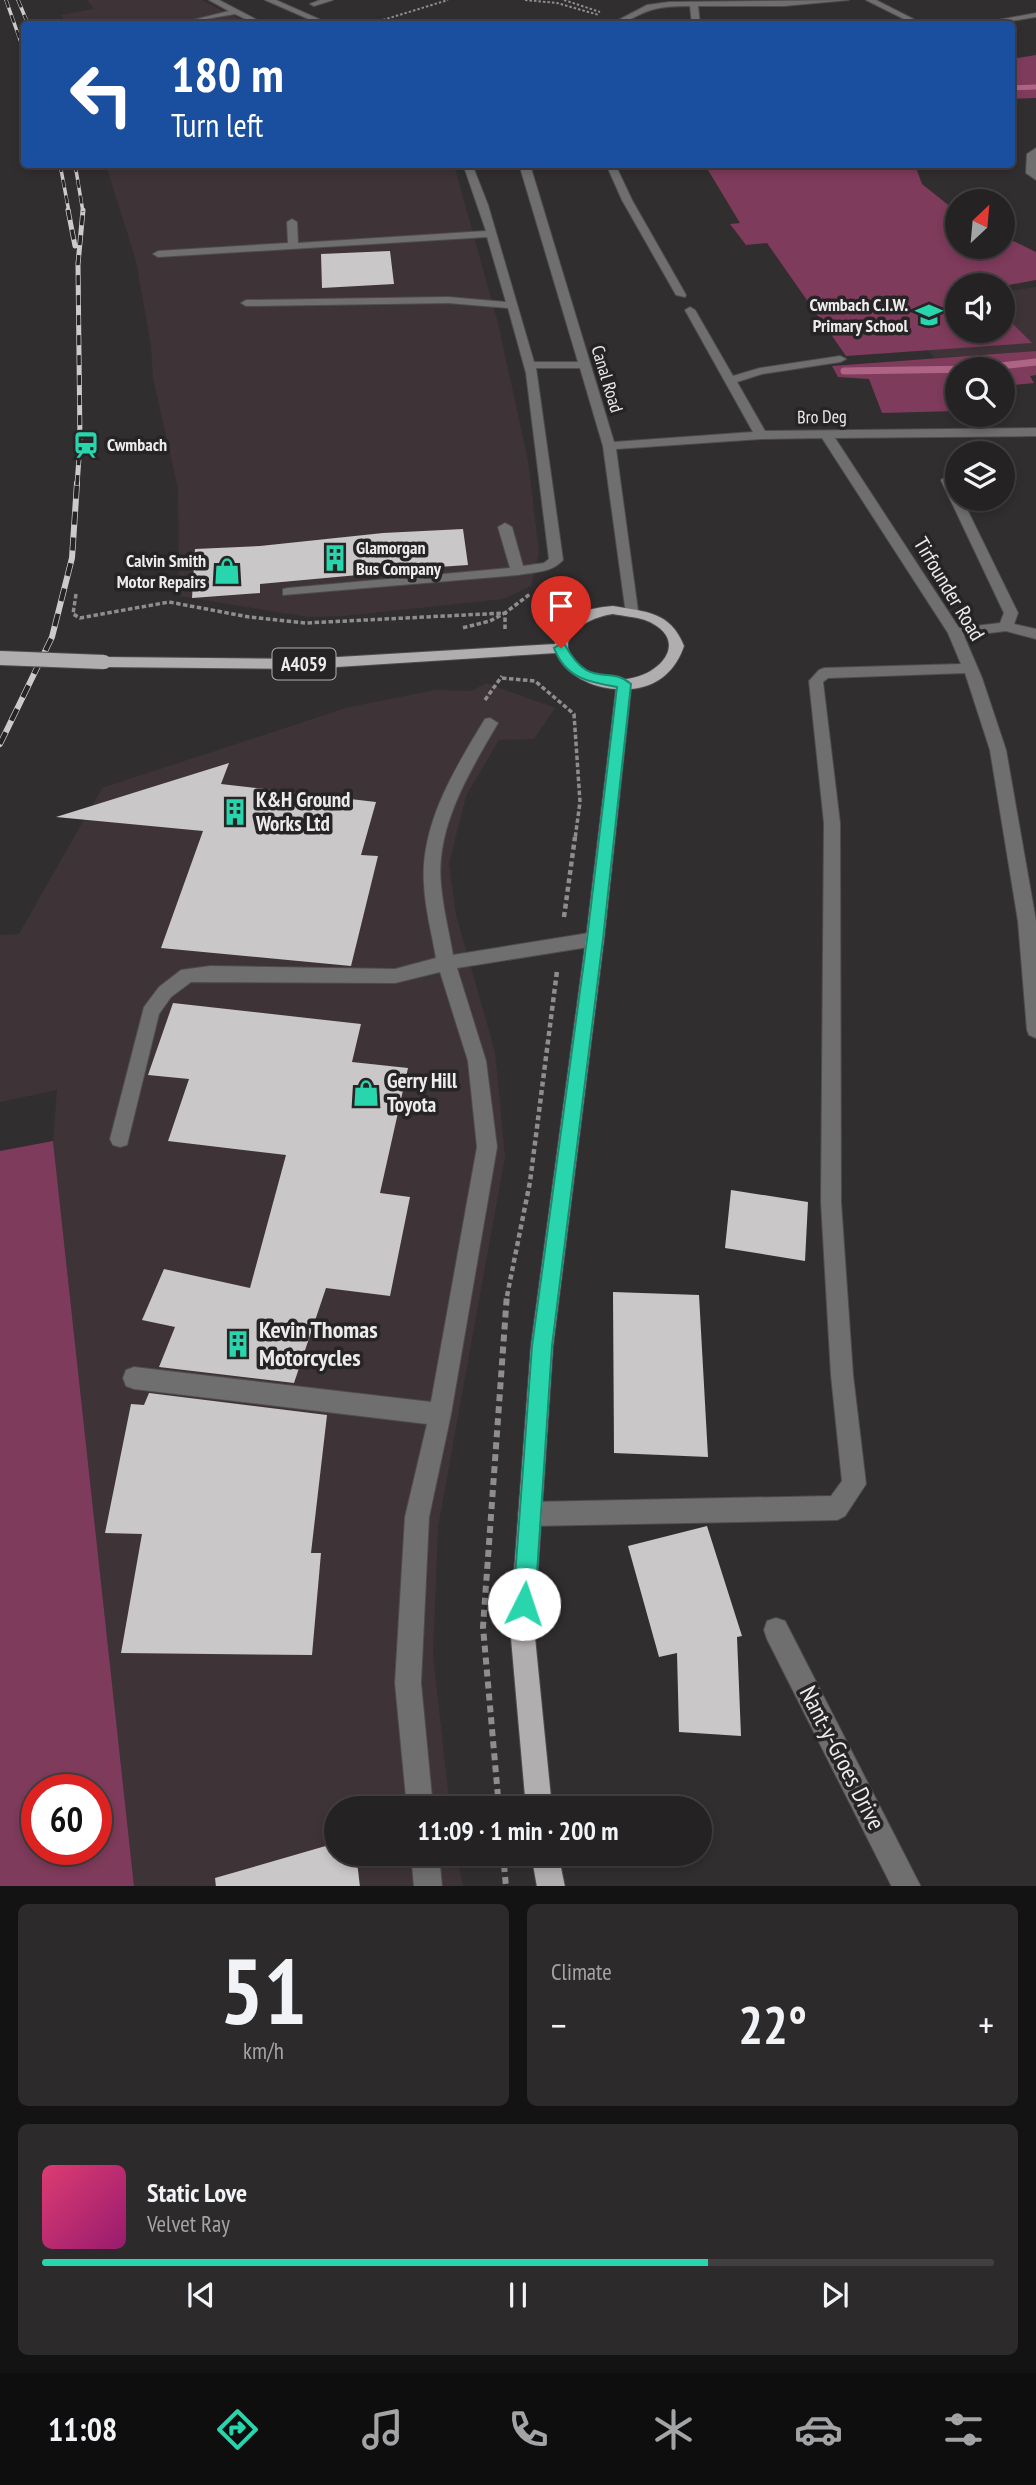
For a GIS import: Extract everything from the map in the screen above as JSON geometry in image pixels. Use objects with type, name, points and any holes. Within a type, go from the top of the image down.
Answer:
[{"type":"main road","points":[[613,610],[631,611],[648,615],[672,633],[677,644],[677,656],[670,667],[659,676],[643,682],[624,684],[589,678],[575,670],[565,659],[561,648],[562,636],[569,626],[581,617],[613,610]]},
{"type":"main road","name":"A4059","points":[[0,658],[305,664],[561,648]]},
{"type":"main road","points":[[538,1796],[522,1627],[542,1346],[595,939],[624,684]]},
{"type":"main road","points":[[547,1866],[551,1886]]},
{"type":"street","points":[[213,0],[254,21]]},
{"type":"street","points":[[314,4],[329,0]]},
{"type":"street","points":[[622,21],[667,2],[784,4],[845,0]]},
{"type":"street","points":[[870,0],[913,21]]},
{"type":"street","points":[[262,6],[272,1],[319,21]]},
{"type":"street","points":[[694,4],[696,21]]},
{"type":"street","points":[[196,21],[249,10]]},
{"type":"street","points":[[999,21],[1036,15]]},
{"type":"street","points":[[1036,151],[1032,154],[1031,173],[1036,177]]},
{"type":"street","points":[[288,592],[518,570],[548,566],[556,560],[529,365],[483,205],[469,168]]},
{"type":"street","name":"Canal Road","points":[[526,168],[609,446],[631,611]]},
{"type":"street","points":[[612,168],[681,295]]},
{"type":"street","points":[[292,222],[293,246]]},
{"type":"street","points":[[158,254],[490,234]]},
{"type":"street","points":[[246,303],[448,300],[513,305]]},
{"type":"street","points":[[690,310],[761,435]]},
{"type":"street","points":[[730,381],[760,371],[840,359]]},
{"type":"street","points":[[529,365],[585,365]]},
{"type":"street","name":"Bro Deg","points":[[609,446],[761,435],[1036,432]]},
{"type":"street","name":"Tirfounder Road","points":[[826,434],[955,633],[971,668],[998,750],[1028,885],[1027,921],[1036,1030]]},
{"type":"street","points":[[962,511],[1011,612],[1006,627]]},
{"type":"street","points":[[505,527],[518,570]]},
{"type":"street","points":[[955,633],[1006,627],[1036,634]]},
{"type":"street","points":[[530,1514],[836,1508],[854,1484],[842,1375],[831,1202],[832,824],[816,681],[824,673],[971,668]]},
{"type":"street","points":[[419,1796],[408,1683],[417,1517],[440,1414],[487,1147],[477,1061],[446,964],[432,883],[436,841],[455,783],[490,723]]},
{"type":"street","points":[[120,1139],[150,1012],[164,992],[187,975],[395,976],[446,964],[595,939]]},
{"type":"street","points":[[134,1378],[440,1414]]},
{"type":"street","name":"Nant-y-Groes Drive","points":[[776,1630],[907,1886]]},
{"type":"street","points":[[426,1866],[428,1886]]},
{"type":"path","points":[[380,21],[448,0]]},
{"type":"path","points":[[525,0],[556,3],[592,14],[609,15]]},
{"type":"path","points":[[564,0],[609,15]]},
{"type":"path","points":[[608,21],[606,20],[609,15]]},
{"type":"path","points":[[76,594],[73,614],[80,618],[169,602],[249,617],[306,623],[505,613],[490,621],[452,630]]},
{"type":"path","points":[[498,1796],[483,1627],[507,1296],[530,1182],[580,802],[574,714],[535,681],[502,678]]},
{"type":"path","points":[[504,1866],[506,1886]]},
{"type":"shaded area","points":[[87,0],[201,0],[243,21],[64,21],[61,15],[94,9]]},
{"type":"shaded area","points":[[1036,55],[1036,98],[1015,99],[1015,58]]},
{"type":"shaded area","points":[[107,168],[455,168],[498,323],[528,461],[539,552],[531,586],[503,599],[344,616],[308,617],[179,596],[178,489],[153,378],[151,346],[136,261]]},
{"type":"shaded area","points":[[707,168],[916,168],[922,184],[945,202],[945,259],[1015,259],[1015,242],[1036,252],[1036,280],[1015,284],[1015,273],[945,273],[945,343],[1015,343],[1015,326],[1032,343],[846,356],[767,243],[746,245],[730,224],[740,223]]},
{"type":"shaded area","points":[[1036,287],[1036,351],[934,358],[889,299],[945,325],[945,343],[1015,343],[1015,290]]},
{"type":"shaded area","points":[[1036,351],[1036,375],[1030,376],[1034,383],[1015,385],[1015,357],[954,357]]},
{"type":"shaded area","points":[[945,358],[945,411],[882,413],[869,379],[838,377],[832,366]]},
{"type":"shaded area","points":[[486,683],[555,708],[534,739],[499,740],[466,796],[449,864],[456,915],[495,1052],[505,1157],[438,1527],[433,1655],[449,1796],[324,1796],[324,1866],[459,1866],[463,1886],[134,1886],[53,1141],[57,1090],[0,1102],[0,935],[19,934],[102,788],[349,707],[436,690],[472,691]]},
{"type":"shaded area","points":[[53,1141],[134,1886],[0,1886],[0,1151]]},
{"type":"building","points":[[390,251],[394,284],[322,288],[321,254]]},
{"type":"building","points":[[463,529],[468,565],[379,571],[380,573],[260,584],[260,593],[192,598],[195,549]]},
{"type":"building","points":[[229,763],[221,784],[376,802],[361,855],[378,856],[351,966],[161,948],[203,831],[56,817]]},
{"type":"building","points":[[173,1003],[361,1024],[352,1062],[408,1068],[380,1193],[410,1197],[390,1296],[326,1288],[294,1383],[159,1367],[175,1327],[142,1320],[164,1269],[250,1288],[286,1155],[168,1141],[189,1079],[148,1075]]},
{"type":"building","points":[[731,1190],[808,1202],[805,1261],[725,1248]]},
{"type":"building","points":[[613,1292],[699,1295],[708,1457],[614,1453]]},
{"type":"building","points":[[149,1393],[327,1415],[311,1553],[321,1553],[312,1655],[121,1653],[142,1534],[105,1533],[131,1404],[144,1405]]},
{"type":"building","points":[[707,1526],[742,1636],[737,1637],[741,1736],[679,1732],[677,1653],[659,1657],[628,1546]]},
{"type":"building","points":[[324,1846],[324,1866],[358,1866],[360,1886],[216,1886],[215,1878]]},
{"type":"waterway","points":[[1015,88],[1036,87]]},
{"type":"waterway","points":[[844,371],[974,369],[1036,362]]},
{"type":"railway","points":[[6,0],[21,42]]},
{"type":"railway","points":[[18,0],[27,21]]},
{"type":"railway","points":[[61,168],[69,212]]},
{"type":"railway","points":[[76,168],[83,211]]},
{"type":"railway","points":[[68,210],[75,246]]},
{"type":"railway","points":[[77,485],[80,444],[78,264],[83,211]]},
{"type":"railway","points":[[0,744],[52,637],[72,558],[77,483]]},
{"type":"place","name":"Cwmbach C.I.W. Primary School","points":[[929,315]]},
{"type":"place","name":"Cwmbach","points":[[86,445]]},
{"type":"place","name":"Glamorgan Bus Company","points":[[335,558]]},
{"type":"place","name":"Calvin Smith Motor Repairs","points":[[227,571]]},
{"type":"place","name":"K&H Ground Works Ltd","points":[[235,812]]},
{"type":"place","name":"Gerry Hill Toyota","points":[[366,1093]]},
{"type":"place","name":"Kevin Thomas Motorcycles","points":[[238,1344]]},
{"type":"route","points":[[524,1604],[542,1346],[595,939],[624,684],[589,678],[575,670],[565,659],[561,648]]}]
